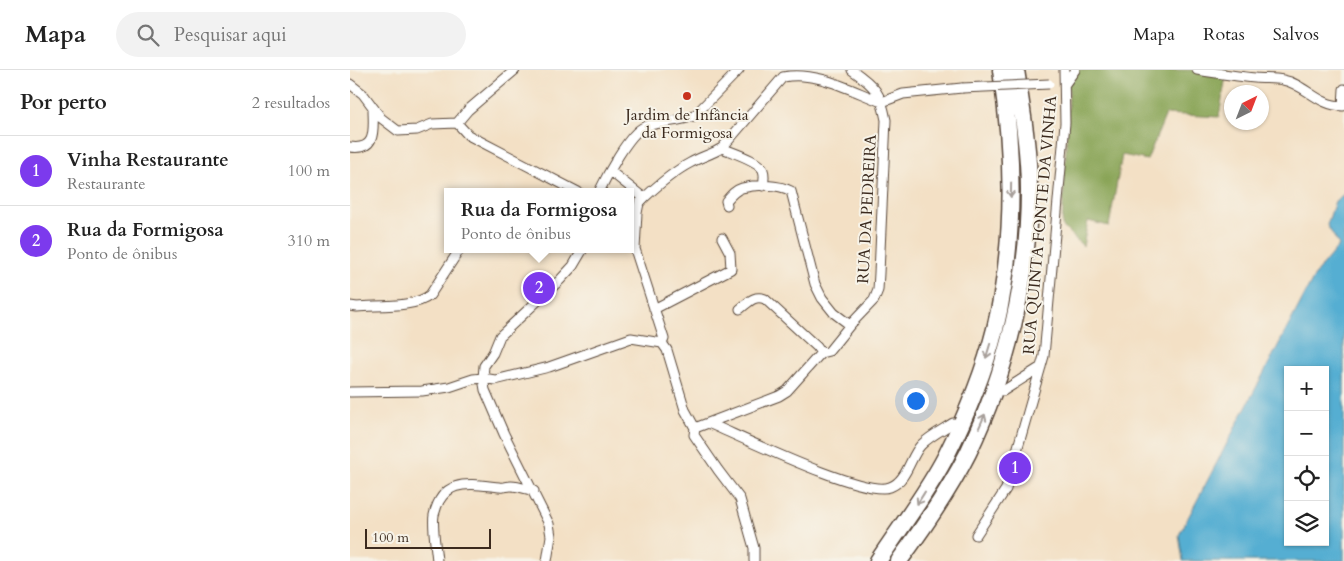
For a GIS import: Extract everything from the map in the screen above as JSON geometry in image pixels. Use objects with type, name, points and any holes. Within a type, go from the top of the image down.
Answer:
[{"type":"highway","points":[[991,70],[1009,142]]},
{"type":"highway","points":[[878,561],[922,497],[945,457],[979,381],[995,329],[1007,256],[1011,190],[1007,111],[1001,70]]},
{"type":"highway","points":[[899,561],[918,535],[968,452],[992,397],[1012,333],[1025,258],[1029,190],[1026,139],[1016,70]]},
{"type":"highway","points":[[1024,70],[1029,107],[1026,139]]},
{"type":"street","points":[[457,124],[468,110],[515,70]]},
{"type":"street","points":[[602,188],[610,171],[635,133],[641,128],[668,120],[694,116],[740,70]]},
{"type":"street","points":[[852,70],[877,90],[882,102]]},
{"type":"street","name":"RUA QUINTA FONTE DA VINHA","points":[[976,535],[1006,489],[1044,356],[1065,123],[1064,70]]},
{"type":"street","points":[[662,343],[664,339],[635,248],[637,212],[640,203],[676,171],[692,162],[712,155],[722,148],[735,135],[782,77],[793,74],[820,77],[882,102],[903,94],[962,88],[1065,84],[1075,70]]},
{"type":"street","points":[[1197,70],[1282,80],[1321,101],[1335,106],[1343,106],[1344,89]]},
{"type":"street","points":[[350,84],[363,94],[381,118],[398,131],[417,130],[432,124],[457,124],[468,135],[570,188]]},
{"type":"street","name":"RUA DA PEDREIRA","points":[[695,428],[779,396],[787,391],[821,353],[829,350],[874,300],[878,290],[886,120],[882,102]]},
{"type":"street","points":[[350,147],[362,148],[369,144],[372,137],[374,108]]},
{"type":"street","points":[[722,148],[758,164],[764,176],[763,186]]},
{"type":"street","points":[[610,171],[631,188]]},
{"type":"street","points":[[727,205],[726,201],[732,193],[741,188],[763,186],[784,188],[791,191],[815,284],[822,298],[834,313],[850,325]]},
{"type":"street","points":[[634,190],[644,198]]},
{"type":"street","points":[[654,309],[731,269],[730,253],[722,238]]},
{"type":"street","points":[[350,306],[415,303],[425,299],[457,253]]},
{"type":"street","points":[[547,561],[551,536],[549,524],[504,434],[485,390],[484,366],[500,336],[560,280],[573,266],[581,253]]},
{"type":"street","points":[[740,309],[752,298],[758,296],[765,299],[817,347],[821,353]]},
{"type":"street","points":[[350,392],[422,391],[449,387],[473,379],[495,380],[549,366],[630,338],[662,343],[667,350],[685,410],[695,428],[694,435],[740,499],[754,548],[754,561]]},
{"type":"street","points":[[1003,391],[1041,367]]},
{"type":"street","points":[[708,423],[806,466],[861,486],[876,489],[890,487],[898,482],[907,471],[920,446],[953,423]]},
{"type":"street","points":[[437,561],[434,516],[439,500],[449,490],[469,483],[503,488],[511,486],[534,491]]},
{"type":"green space","points":[[1067,70],[1227,70],[1219,117],[1166,114],[1147,160],[1122,155],[1109,226],[1088,221],[1083,246],[1062,226],[1069,92]]},
{"type":"water","points":[[1344,194],[1344,561],[1183,561],[1179,535],[1316,273],[1339,245],[1327,225],[1335,201]]},
{"type":"place","name":"Jardim de Infância da Formigosa","points":[[687,96]]},
{"type":"place","name":"Rua da Formigosa","points":[[539,288]]},
{"type":"place","name":"Vinha Restaurante","points":[[1015,468]]}]
